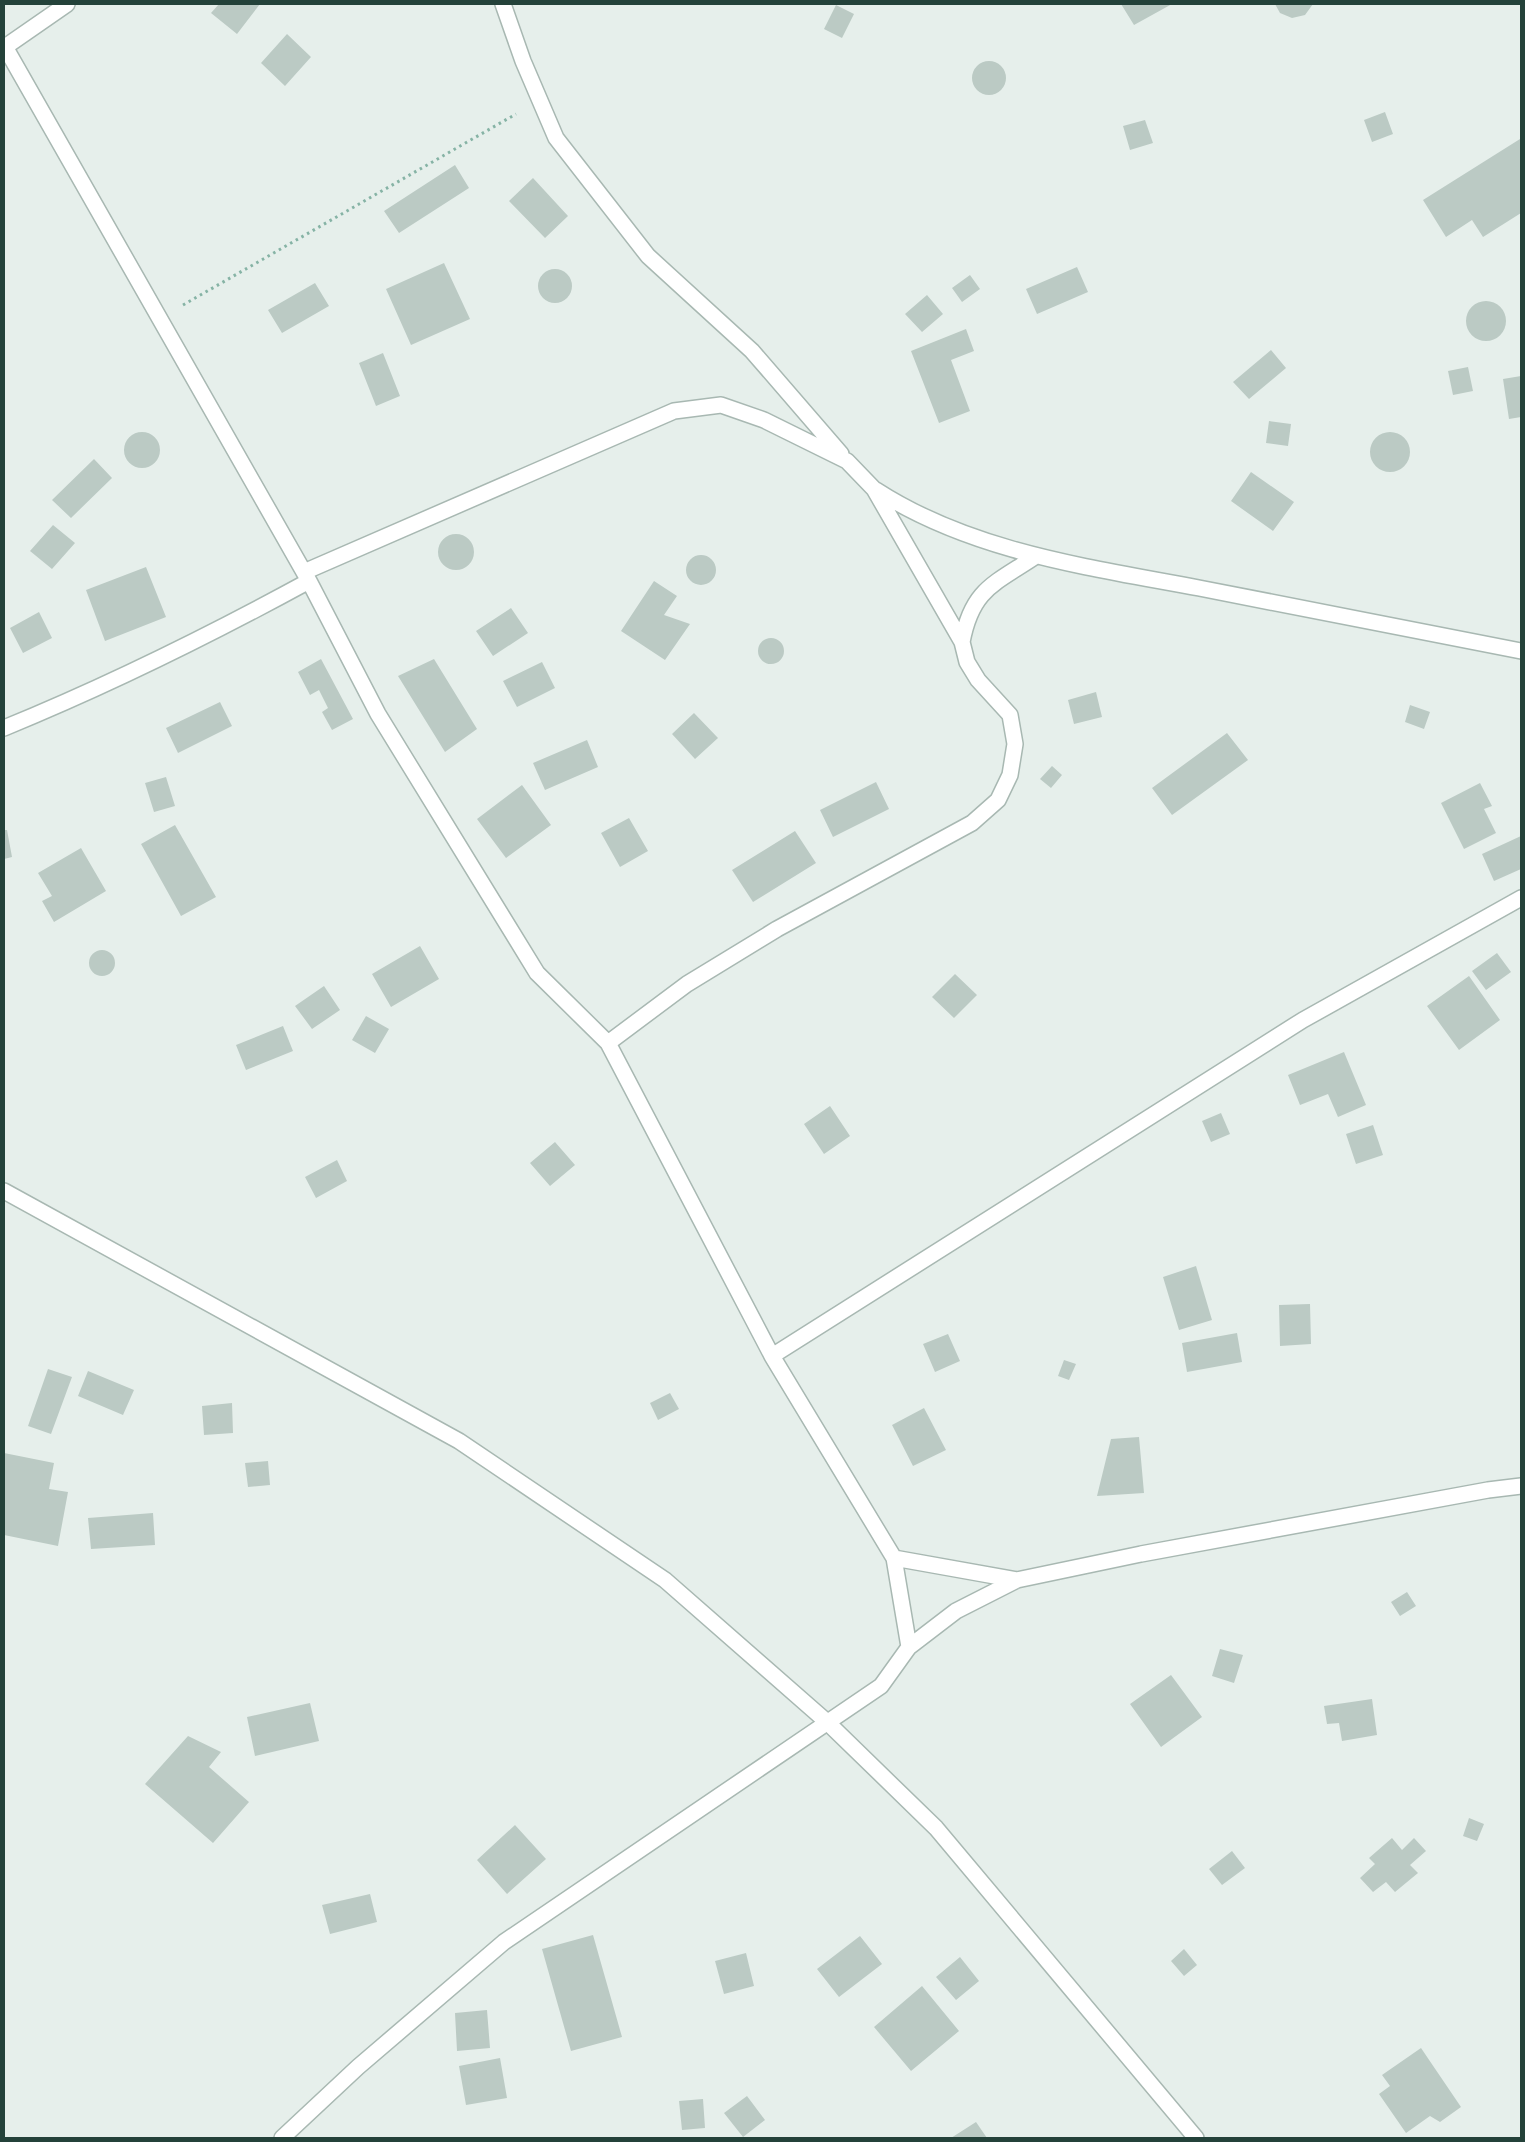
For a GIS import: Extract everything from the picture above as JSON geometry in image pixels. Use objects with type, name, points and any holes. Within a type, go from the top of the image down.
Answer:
[{"type":"street","points":[[67,4],[4,46],[306,577],[378,714],[537,973],[608,1043],[772,1356],[894,1558],[909,1647]]},
{"type":"street","points":[[504,4],[556,138],[648,256],[752,351],[847,461],[874,489],[902,507],[938,524],[1036,556],[1521,651]]},
{"type":"street","points":[[4,728],[69,702],[202,639],[306,577],[674,411],[721,406],[764,420],[847,461]]},
{"type":"street","points":[[608,1043],[687,984],[777,929],[972,823],[998,800],[1010,775],[1015,744],[1010,715],[978,680],[967,662],[962,642],[874,489]]},
{"type":"street","points":[[962,642],[967,617],[983,592],[1036,556]]},
{"type":"street","points":[[772,1356],[1303,1020],[1521,898]]},
{"type":"street","points":[[4,1191],[458,1441],[665,1580],[827,1722],[936,1828],[1196,2138]]},
{"type":"street","points":[[282,2138],[358,2067],[504,1942],[882,1686],[909,1647],[956,1611],[1017,1580],[1179,1547],[1488,1490],[1521,1486]]},
{"type":"street","points":[[894,1558],[1017,1580]]},
{"type":"path","points":[[159,319],[540,100]]},
{"type":"building","points":[[219,4],[260,4],[237,34],[211,13]]},
{"type":"building","points":[[1121,4],[1172,4],[1134,25]]},
{"type":"building","points":[[1275,4],[1313,4],[1305,15],[1292,18],[1280,13]]},
{"type":"building","points":[[836,5],[854,14],[842,38],[824,29]]},
{"type":"building","points":[[287,34],[311,57],[285,86],[261,63]]},
{"type":"building","points":[[989,61],[996,62],[1001,66],[1005,71],[1005,85],[1001,90],[996,94],[989,95],[982,94],[977,90],[973,85],[972,78],[973,71],[977,66],[982,62]]},
{"type":"building","points":[[1385,112],[1393,134],[1372,142],[1364,120]]},
{"type":"building","points":[[1145,120],[1153,143],[1130,150],[1123,126]]},
{"type":"building","points":[[1520,139],[1521,213],[1483,237],[1472,220],[1446,237],[1423,200]]},
{"type":"building","points":[[455,165],[469,188],[399,233],[384,211]]},
{"type":"building","points":[[533,178],[568,216],[545,238],[509,201]]},
{"type":"building","points":[[444,263],[470,319],[411,345],[386,289]]},
{"type":"building","points":[[1077,267],[1088,292],[1037,314],[1026,289]]},
{"type":"building","points":[[555,269],[562,270],[567,274],[571,279],[571,293],[567,298],[562,302],[555,303],[548,302],[543,298],[539,293],[538,286],[539,279],[543,274],[548,270]]},
{"type":"building","points":[[970,275],[980,289],[962,302],[952,288]]},
{"type":"building","points":[[315,283],[329,306],[282,333],[268,310]]},
{"type":"building","points":[[927,295],[943,314],[922,332],[905,314]]},
{"type":"building","points":[[1486,301],[1500,307],[1506,321],[1500,335],[1486,341],[1472,335],[1466,321],[1472,307]]},
{"type":"building","points":[[966,329],[974,351],[951,360],[970,411],[939,423],[911,351]]},
{"type":"building","points":[[1271,350],[1286,368],[1249,399],[1233,382]]},
{"type":"building","points":[[383,353],[400,396],[376,406],[359,363]]},
{"type":"building","points":[[1468,367],[1473,391],[1453,395],[1448,371]]},
{"type":"building","points":[[1521,376],[1521,417],[1509,419],[1503,379]]},
{"type":"building","points":[[1269,421],[1291,424],[1288,446],[1266,443]]},
{"type":"building","points":[[142,432],[149,433],[155,437],[159,443],[159,457],[155,463],[149,467],[142,468],[135,467],[129,463],[125,457],[124,450],[125,443],[129,437],[135,433]]},
{"type":"building","points":[[1390,432],[1404,438],[1410,452],[1404,466],[1390,472],[1376,466],[1370,452],[1376,438]]},
{"type":"building","points":[[94,459],[112,478],[71,518],[52,500]]},
{"type":"building","points":[[1251,472],[1294,502],[1273,531],[1231,501]]},
{"type":"building","points":[[53,525],[75,543],[52,569],[30,551]]},
{"type":"building","points":[[456,534],[463,535],[469,539],[473,545],[473,559],[469,565],[463,569],[456,570],[449,569],[443,565],[439,559],[438,552],[439,545],[443,539],[449,535]]},
{"type":"building","points":[[701,555],[712,559],[716,570],[712,581],[701,585],[690,581],[686,570],[690,559]]},
{"type":"building","points":[[146,567],[166,617],[105,641],[86,590]]},
{"type":"building","points":[[654,581],[677,596],[664,615],[690,624],[665,660],[621,631]]},
{"type":"building","points":[[511,608],[528,633],[493,656],[476,631]]},
{"type":"building","points":[[39,612],[52,638],[23,653],[10,628]]},
{"type":"building","points":[[771,638],[780,642],[784,651],[780,660],[771,664],[762,660],[758,651],[762,642]]},
{"type":"building","points":[[321,659],[353,719],[332,730],[322,712],[328,708],[319,690],[310,695],[298,672]]},
{"type":"building","points":[[434,659],[477,729],[445,752],[398,676]]},
{"type":"building","points":[[542,662],[555,688],[517,707],[503,681]]},
{"type":"building","points":[[1096,692],[1102,717],[1074,724],[1068,700]]},
{"type":"building","points":[[220,702],[232,726],[178,753],[166,728]]},
{"type":"building","points":[[1410,705],[1430,712],[1424,729],[1405,722]]},
{"type":"building","points":[[694,713],[718,738],[695,759],[672,734]]},
{"type":"building","points":[[1227,733],[1248,760],[1172,815],[1152,788]]},
{"type":"building","points":[[587,740],[598,767],[545,790],[533,763]]},
{"type":"building","points":[[1052,766],[1062,775],[1051,788],[1040,779]]},
{"type":"building","points":[[166,777],[175,806],[154,812],[145,783]]},
{"type":"building","points":[[876,782],[889,809],[833,837],[820,810]]},
{"type":"building","points":[[1480,783],[1492,806],[1484,809],[1496,833],[1464,849],[1441,803]]},
{"type":"building","points":[[522,785],[551,825],[506,858],[477,819]]},
{"type":"building","points":[[629,818],[648,851],[620,867],[601,833]]},
{"type":"building","points":[[175,825],[216,897],[181,916],[141,844]]},
{"type":"building","points":[[4,830],[7,830],[12,857],[4,859]]},
{"type":"building","points":[[795,831],[816,863],[753,902],[732,870]]},
{"type":"building","points":[[1521,836],[1521,869],[1494,881],[1482,854]]},
{"type":"building","points":[[81,848],[106,891],[54,922],[42,901],[52,896],[38,873]]},
{"type":"building","points":[[420,946],[439,979],[391,1007],[372,974]]},
{"type":"building","points":[[102,950],[111,954],[115,963],[111,972],[102,976],[93,972],[89,963],[93,954]]},
{"type":"building","points":[[1497,953],[1511,972],[1486,990],[1472,971]]},
{"type":"building","points":[[955,974],[977,995],[954,1018],[932,997]]},
{"type":"building","points":[[1469,976],[1500,1020],[1459,1050],[1427,1006]]},
{"type":"building","points":[[324,986],[340,1010],[312,1029],[295,1006]]},
{"type":"building","points":[[366,1016],[389,1029],[375,1053],[352,1040]]},
{"type":"building","points":[[283,1026],[293,1051],[246,1070],[236,1045]]},
{"type":"building","points":[[1344,1052],[1366,1105],[1338,1117],[1328,1094],[1300,1105],[1288,1075]]},
{"type":"building","points":[[830,1106],[850,1136],[824,1154],[804,1124]]},
{"type":"building","points":[[1221,1113],[1230,1134],[1211,1142],[1202,1121]]},
{"type":"building","points":[[1373,1125],[1383,1155],[1356,1164],[1346,1134]]},
{"type":"building","points":[[555,1142],[575,1165],[550,1186],[530,1163]]},
{"type":"building","points":[[337,1160],[347,1181],[316,1198],[305,1177]]},
{"type":"building","points":[[1196,1266],[1212,1320],[1179,1330],[1163,1277]]},
{"type":"building","points":[[1310,1304],[1311,1344],[1280,1346],[1279,1305]]},
{"type":"building","points":[[1237,1333],[1242,1362],[1187,1372],[1182,1343]]},
{"type":"building","points":[[948,1334],[960,1361],[935,1372],[923,1344]]},
{"type":"building","points":[[1064,1360],[1076,1364],[1069,1380],[1058,1376]]},
{"type":"building","points":[[48,1369],[72,1377],[51,1434],[28,1426]]},
{"type":"building","points":[[88,1371],[134,1390],[123,1415],[78,1396]]},
{"type":"building","points":[[670,1393],[679,1409],[658,1420],[650,1403]]},
{"type":"building","points":[[232,1403],[233,1433],[204,1435],[202,1406]]},
{"type":"building","points":[[924,1408],[946,1450],[913,1466],[892,1425]]},
{"type":"building","points":[[1139,1437],[1144,1493],[1097,1496],[1111,1439]]},
{"type":"building","points":[[4,1453],[54,1463],[49,1489],[68,1492],[58,1546],[4,1535]]},
{"type":"building","points":[[268,1461],[270,1485],[248,1487],[245,1463]]},
{"type":"building","points":[[153,1513],[155,1545],[91,1549],[88,1518]]},
{"type":"building","points":[[1407,1592],[1416,1606],[1400,1616],[1391,1602]]},
{"type":"building","points":[[1220,1649],[1243,1655],[1234,1683],[1212,1676]]},
{"type":"building","points":[[1171,1675],[1202,1717],[1161,1747],[1130,1704]]},
{"type":"building","points":[[1372,1699],[1377,1735],[1342,1741],[1339,1723],[1327,1724],[1324,1706]]},
{"type":"building","points":[[310,1703],[319,1741],[255,1756],[247,1717]]},
{"type":"building","points":[[188,1736],[221,1752],[209,1767],[249,1802],[213,1843],[145,1784]]},
{"type":"building","points":[[1469,1818],[1484,1824],[1477,1841],[1463,1836]]},
{"type":"building","points":[[515,1825],[546,1859],[507,1894],[477,1860]]},
{"type":"building","points":[[1392,1838],[1402,1850],[1414,1838],[1426,1851],[1410,1865],[1418,1873],[1395,1892],[1386,1882],[1373,1892],[1360,1878],[1375,1864],[1369,1858]]},
{"type":"building","points":[[1232,1851],[1245,1868],[1222,1885],[1209,1869]]},
{"type":"building","points":[[370,1894],[377,1922],[330,1934],[322,1905]]},
{"type":"building","points":[[593,1935],[622,2037],[571,2051],[542,1949]]},
{"type":"building","points":[[860,1936],[882,1964],[839,1997],[817,1969]]},
{"type":"building","points":[[1184,1949],[1197,1965],[1184,1976],[1171,1961]]},
{"type":"building","points":[[746,1953],[754,1986],[724,1994],[715,1961]]},
{"type":"building","points":[[960,1957],[979,1981],[956,2000],[936,1977]]},
{"type":"building","points":[[922,1986],[959,2031],[911,2071],[874,2027]]},
{"type":"building","points":[[487,2010],[490,2048],[457,2051],[455,2013]]},
{"type":"building","points":[[1421,2048],[1461,2107],[1440,2122],[1430,2116],[1406,2133],[1379,2094],[1390,2086],[1382,2075]]},
{"type":"building","points":[[500,2058],[507,2098],[466,2105],[459,2066]]},
{"type":"building","points":[[747,2096],[765,2120],[743,2137],[724,2113]]},
{"type":"building","points":[[703,2099],[705,2128],[682,2130],[679,2101]]},
{"type":"building","points":[[976,2122],[987,2138],[951,2138]]}]
